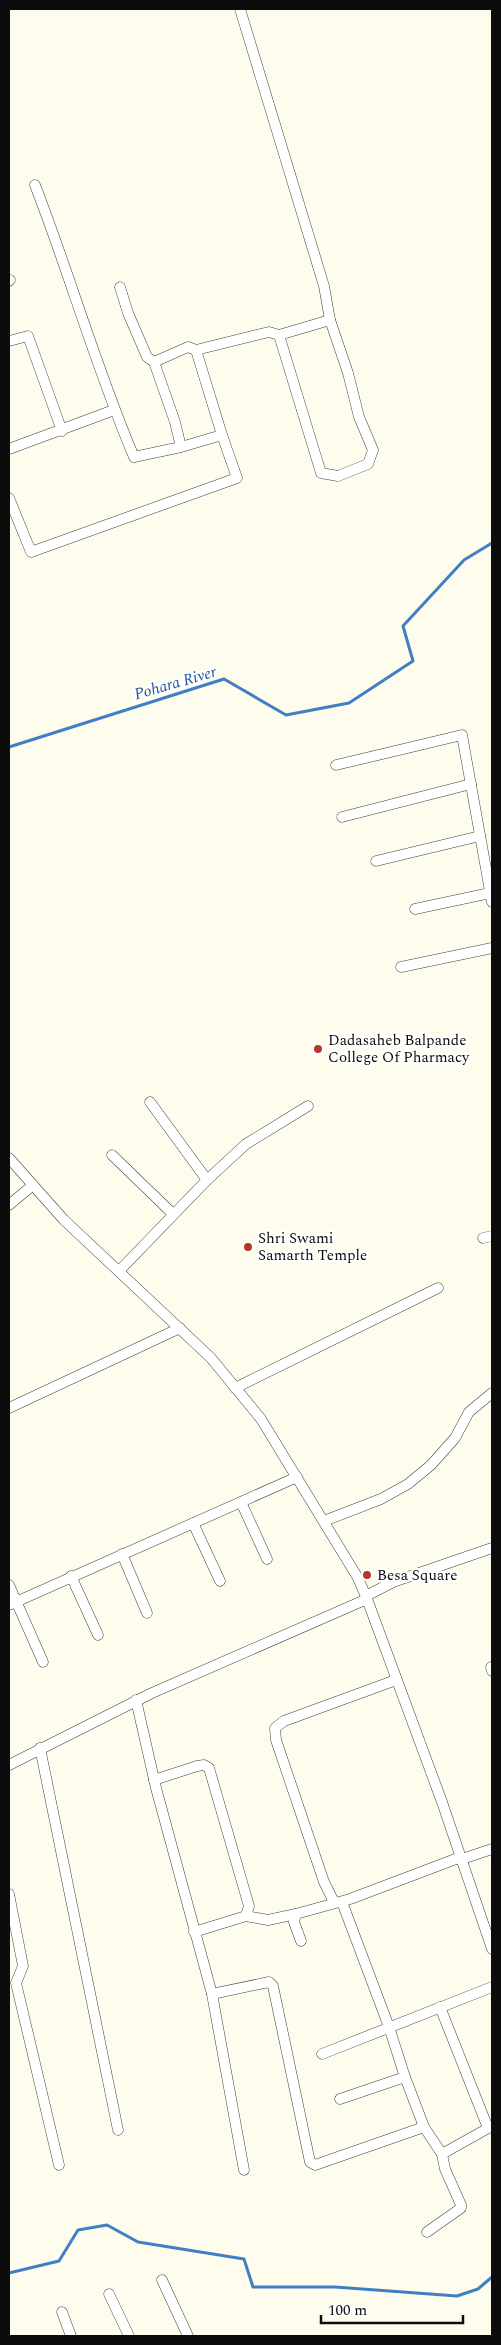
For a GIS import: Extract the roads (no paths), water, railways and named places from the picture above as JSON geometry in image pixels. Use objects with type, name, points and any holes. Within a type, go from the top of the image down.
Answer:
[{"type":"street","points":[[240,9],[324,286],[330,320],[348,373],[359,418],[373,450],[368,464],[338,476],[321,473],[279,335]]},
{"type":"street","points":[[35,185],[61,252],[114,410],[134,457],[181,447],[222,435]]},
{"type":"street","points":[[120,287],[128,313],[147,357],[154,362],[175,422],[181,447]]},
{"type":"street","points":[[154,362],[188,347],[196,350],[269,332],[279,335],[330,320]]},
{"type":"street","points":[[9,342],[28,336],[62,431]]},
{"type":"street","points":[[9,498],[31,552],[237,478],[196,350]]},
{"type":"street","points":[[9,449],[62,431],[114,410]]},
{"type":"street","points":[[336,765],[462,735],[491,897],[415,909]]},
{"type":"street","points":[[342,817],[471,784]]},
{"type":"street","points":[[376,861],[480,836]]},
{"type":"street","points":[[401,967],[492,948]]},
{"type":"street","points":[[150,1102],[207,1180]]},
{"type":"street","points":[[119,1270],[207,1180],[246,1144],[308,1106]]},
{"type":"street","points":[[112,1155],[173,1214]]},
{"type":"street","points":[[9,1158],[64,1220],[211,1358],[261,1419],[324,1521],[358,1578],[367,1598],[492,1949]]},
{"type":"street","points":[[9,1205],[33,1185]]},
{"type":"street","points":[[235,1388],[438,1288]]},
{"type":"street","points":[[9,1408],[180,1328]]},
{"type":"street","points":[[324,1521],[381,1499],[408,1484],[432,1465],[455,1438],[470,1412],[492,1393]]},
{"type":"street","points":[[12,1602],[297,1477]]},
{"type":"street","points":[[241,1502],[268,1559]]},
{"type":"street","points":[[193,1523],[220,1581]]},
{"type":"street","points":[[9,1765],[136,1700],[367,1598],[393,1582],[492,1548]]},
{"type":"street","points":[[122,1554],[147,1613]]},
{"type":"street","points":[[71,1576],[98,1635]]},
{"type":"street","points":[[9,1585],[12,1602],[44,1662]]},
{"type":"street","points":[[396,1680],[284,1721],[275,1728],[276,1740],[324,1882],[338,1902],[389,2027],[424,2127],[442,2154],[445,2168],[461,2204],[461,2208],[426,2232]]},
{"type":"street","points":[[136,1700],[154,1780],[212,1994],[244,2170]]},
{"type":"street","points":[[40,1748],[118,2130]]},
{"type":"street","points":[[154,1780],[197,1766],[204,1765],[209,1768],[249,1906],[246,1916]]},
{"type":"street","points":[[194,1932],[246,1916],[268,1920],[296,1914],[338,1902],[461,1858],[492,1849]]},
{"type":"street","points":[[9,1894],[23,1966],[12,1985],[59,2165]]},
{"type":"street","points":[[296,1914],[294,1922],[301,1941]]},
{"type":"street","points":[[212,1994],[269,1982],[273,1986],[310,2162],[315,2165],[424,2127]]},
{"type":"street","points":[[322,2054],[492,1987]]},
{"type":"street","points":[[440,2007],[490,2127],[442,2154]]},
{"type":"street","points":[[340,2099],[405,2077]]},
{"type":"street","points":[[162,2280],[188,2336]]},
{"type":"street","points":[[109,2294],[129,2336]]},
{"type":"street","points":[[62,2312],[71,2336]]},
{"type":"waterway","name":"Pohara River","points":[[9,747],[224,679],[286,715],[349,703],[413,661],[403,626],[464,560],[492,543]]},
{"type":"waterway","points":[[9,2273],[59,2261],[78,2230],[107,2225],[138,2242],[244,2259],[253,2287],[335,2287],[457,2296],[478,2289],[492,2277]]},
{"type":"place","name":"Dadasaheb Balpande College Of Pharmacy","points":[[318,1049]]},
{"type":"place","name":"Shri Swami Samarth Temple","points":[[248,1247]]},
{"type":"place","name":"Besa Square","points":[[367,1575]]}]
